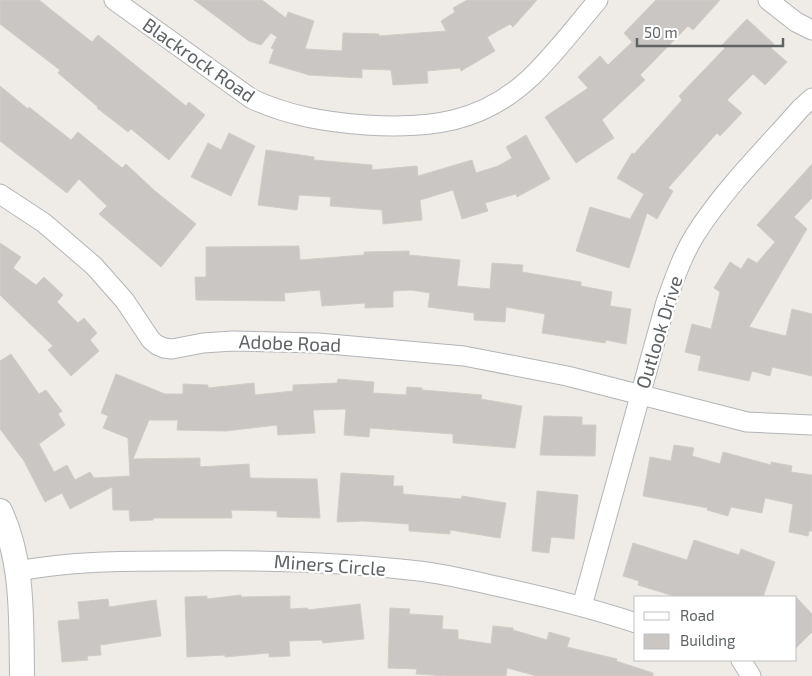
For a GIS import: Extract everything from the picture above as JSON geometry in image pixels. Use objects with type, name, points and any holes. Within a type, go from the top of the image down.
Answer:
[{"type":"street","name":"Blackrock Road","points":[[114,0],[252,99],[269,107],[317,120],[401,127],[427,126],[452,121],[473,115],[494,105],[531,77],[598,0]]},
{"type":"street","points":[[768,0],[796,22],[812,30]]},
{"type":"street","name":"Outlook Drive","points":[[582,606],[666,302],[678,269],[694,237],[719,201],[800,108],[812,98]]},
{"type":"street","name":"Adobe Road","points":[[0,194],[44,222],[94,266],[125,300],[151,340],[164,348],[172,349],[202,343],[233,341],[318,343],[464,356],[539,369],[748,422],[812,425]]},
{"type":"street","points":[[0,510],[13,548],[18,571],[22,676]]},
{"type":"street","name":"Miners Circle","points":[[18,571],[104,561],[267,560],[314,562],[421,571],[582,606],[634,622]]},
{"type":"street","points":[[742,661],[751,676]]},
{"type":"building","points":[[0,0],[39,0],[92,42],[98,35],[186,106],[189,102],[205,115],[169,160],[131,129],[128,132],[97,108],[58,73],[60,70],[0,24]]},
{"type":"building","points":[[194,0],[262,0],[286,18],[288,12],[314,21],[305,49],[342,51],[343,33],[379,34],[379,36],[446,31],[441,21],[455,12],[453,8],[467,0],[537,0],[513,27],[510,24],[487,37],[495,51],[461,71],[460,68],[427,71],[428,83],[393,85],[391,70],[362,69],[362,78],[309,75],[269,63],[274,49],[271,48],[277,37],[271,33],[261,45],[249,41]]},
{"type":"building","points":[[656,0],[720,0],[693,30],[688,26],[640,75],[645,80],[602,120],[614,138],[576,163],[545,117],[588,88],[578,77],[600,56],[608,65],[632,42],[624,33]]},
{"type":"building","points":[[747,19],[774,44],[771,48],[787,62],[765,85],[753,74],[727,100],[742,113],[720,136],[717,133],[668,188],[673,191],[657,219],[647,213],[629,268],[576,251],[590,207],[630,219],[644,194],[617,178],[632,153],[634,154],[682,100],[679,96],[725,48],[722,45]]},
{"type":"building","points":[[0,86],[71,140],[78,132],[122,168],[126,164],[155,191],[196,224],[161,267],[99,214],[107,206],[79,179],[67,193],[0,141]]},
{"type":"building","points":[[229,133],[255,146],[231,196],[191,177],[208,143],[221,150]]},
{"type":"building","points":[[526,135],[550,179],[517,197],[516,194],[485,203],[488,211],[462,219],[453,190],[420,200],[422,220],[383,224],[382,210],[330,206],[331,197],[299,195],[297,210],[258,205],[266,150],[314,157],[314,160],[372,165],[372,170],[417,166],[418,176],[472,160],[476,173],[498,166],[512,158],[506,147]]},
{"type":"building","points":[[812,164],[812,198],[794,217],[807,229],[749,327],[786,336],[792,309],[812,314],[812,376],[772,367],[770,376],[752,371],[749,381],[698,370],[701,356],[685,352],[692,324],[711,329],[720,292],[714,288],[730,262],[741,269],[748,258],[757,263],[775,242],[757,225]]},
{"type":"building","points":[[0,243],[21,257],[13,268],[36,285],[44,277],[63,295],[57,302],[78,323],[84,318],[97,333],[90,340],[99,351],[71,376],[48,350],[53,346],[0,295]]},
{"type":"building","points":[[299,246],[300,260],[364,255],[364,252],[409,251],[409,255],[460,260],[457,286],[490,289],[492,263],[523,265],[522,272],[581,282],[581,286],[612,292],[610,306],[631,309],[626,344],[606,340],[605,343],[542,333],[545,314],[506,307],[505,322],[474,320],[474,313],[428,307],[430,293],[411,290],[393,291],[393,307],[365,308],[365,303],[322,306],[320,290],[284,293],[285,301],[196,300],[195,277],[206,277],[206,247]]},
{"type":"building","points":[[11,354],[39,394],[46,390],[62,411],[58,414],[65,425],[39,444],[54,472],[67,465],[75,480],[90,472],[94,478],[130,476],[128,438],[103,428],[108,416],[101,413],[116,374],[165,394],[183,394],[183,384],[208,385],[208,388],[254,383],[255,395],[293,391],[293,385],[337,383],[338,379],[374,382],[373,393],[406,395],[407,387],[422,388],[422,390],[482,395],[481,399],[522,406],[515,448],[453,443],[453,434],[370,428],[369,437],[344,435],[346,409],[313,410],[315,433],[278,435],[277,425],[226,431],[177,430],[178,420],[149,420],[133,459],[200,458],[200,467],[249,464],[250,478],[317,479],[320,518],[277,517],[277,511],[231,510],[232,518],[153,518],[153,520],[130,521],[129,510],[113,510],[112,487],[70,509],[62,493],[45,502],[24,461],[0,429],[0,361]]},
{"type":"building","points":[[544,416],[582,417],[582,425],[596,425],[595,456],[540,455]]},
{"type":"building","points":[[674,445],[694,448],[692,456],[720,464],[723,452],[771,465],[771,462],[792,466],[791,472],[812,475],[812,531],[809,531],[808,536],[789,532],[793,504],[765,498],[762,513],[731,507],[728,516],[707,510],[708,508],[643,496],[650,457],[671,461]]},
{"type":"building","points":[[341,473],[394,476],[393,486],[403,486],[403,494],[461,499],[462,496],[506,503],[500,538],[450,530],[450,534],[409,531],[409,524],[363,521],[337,522]]},
{"type":"building","points":[[537,491],[578,495],[574,539],[551,537],[549,553],[532,551]]},
{"type":"building","points":[[694,540],[739,555],[741,549],[775,562],[763,596],[674,596],[638,585],[639,581],[623,576],[633,543],[687,560]]},
{"type":"building","points":[[241,595],[241,597],[290,596],[290,609],[308,608],[308,610],[360,604],[364,639],[323,643],[322,640],[289,641],[290,656],[269,657],[269,653],[225,657],[225,655],[187,657],[185,597],[207,596],[207,599]]},
{"type":"building","points":[[797,598],[812,614],[812,632],[797,647]]},
{"type":"building","points":[[108,599],[109,607],[156,600],[161,636],[100,645],[101,655],[87,656],[88,660],[62,662],[58,621],[80,619],[78,602]]},
{"type":"building","points":[[390,608],[410,609],[409,614],[443,616],[442,629],[458,630],[458,639],[491,644],[493,626],[513,628],[513,630],[547,640],[549,632],[570,638],[567,647],[617,659],[616,661],[653,673],[653,676],[537,676],[507,668],[506,676],[449,676],[416,674],[417,669],[388,668]]}]
